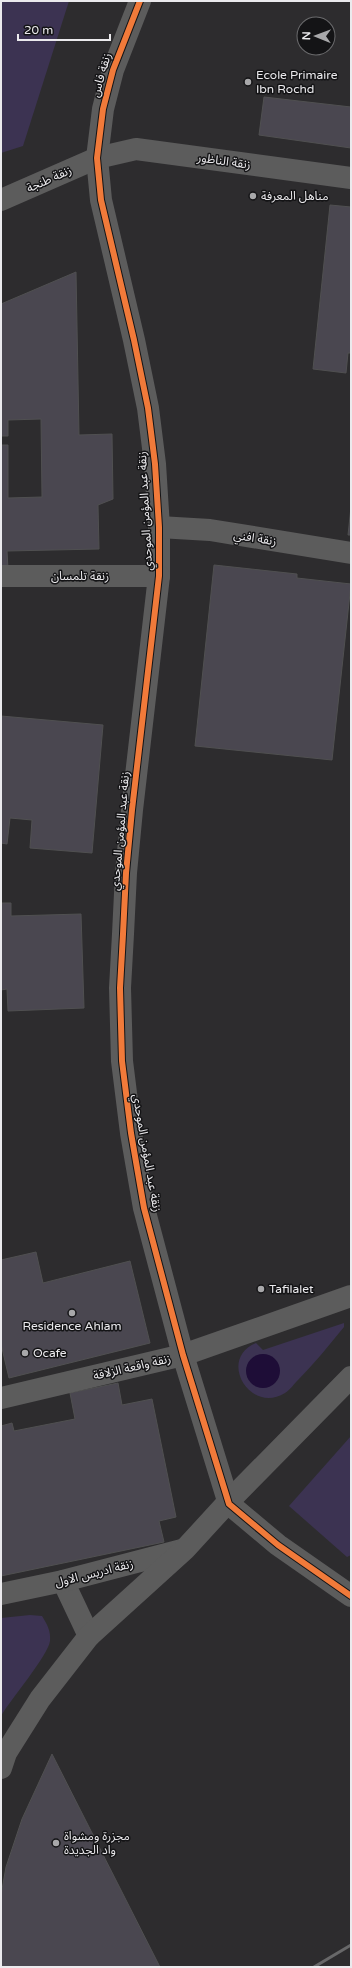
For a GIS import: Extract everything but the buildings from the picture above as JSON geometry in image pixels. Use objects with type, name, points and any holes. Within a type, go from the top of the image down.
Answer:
[{"type":"street","name":"زنقة فاس","points":[[97,158],[103,109],[113,70],[140,1]]},
{"type":"street","name":"زنقة الناظور","points":[[97,158],[136,149],[351,178]]},
{"type":"street","name":"زنقة طنجة","points":[[1,200],[97,158]]},
{"type":"street","name":"زنقة عبد المؤمن الموحدي","points":[[97,158],[101,200],[148,408],[155,464],[159,527],[160,576],[126,865],[120,981],[122,1061],[131,1133],[144,1208],[183,1355],[229,1500]]},
{"type":"street","name":"زنقة افني","points":[[159,527],[210,530],[351,553]]},
{"type":"street","name":"زنقة تلمسان","points":[[1,576],[160,576]]},
{"type":"street","name":"زنقة واقعة الزلاقة","points":[[1,1398],[183,1355],[351,1296]]},
{"type":"street","points":[[1,1768],[6,1753],[40,1699],[89,1636],[186,1549],[229,1500],[351,1377]]},
{"type":"street","points":[[229,1500],[229,1504],[278,1545],[351,1596]]},
{"type":"street","name":"زنقة ادريس الاول","points":[[1,1594],[63,1581],[186,1549]]},
{"type":"street","points":[[63,1581],[89,1636]]},
{"type":"shaded area","points":[[1,1],[69,1],[23,146],[1,153]]},
{"type":"shaded area","points":[[344,1323],[344,1327],[322,1354],[285,1393],[272,1398],[260,1397],[250,1391],[243,1382],[239,1372],[239,1361],[245,1351],[256,1343],[263,1350]]},
{"type":"shaded area","points":[[260,1354],[266,1354],[270,1355],[277,1361],[280,1371],[279,1378],[273,1385],[266,1388],[260,1388],[256,1387],[249,1381],[246,1374],[246,1368],[247,1364],[253,1357]]},
{"type":"shaded area","points":[[351,1436],[351,1555],[347,1557],[289,1506]]},
{"type":"shaded area","points":[[30,1615],[42,1616],[46,1622],[50,1634],[48,1648],[1,1716],[1,1618]]},
{"type":"railway","points":[[314,1967],[351,1945]]},
{"type":"cycle path","points":[[140,1],[113,70],[103,109],[97,158],[101,200],[134,340],[148,408],[155,464],[159,527],[159,576],[126,873],[120,988],[122,1061],[131,1133],[144,1208],[183,1355],[229,1504],[278,1545],[351,1596]]},
{"type":"place","name":"Ecole Primaire Ibn Rochd","points":[[248,82]]},
{"type":"place","name":"مناهل المعرفة","points":[[253,196]]},
{"type":"place","name":"Tafilalet","points":[[261,1289]]},
{"type":"place","name":"Residence Ahlam","points":[[72,1313]]},
{"type":"place","name":"Ocafe","points":[[25,1353]]},
{"type":"place","name":"مجزرة ومشواة واد الجديدة","points":[[56,1843]]}]
